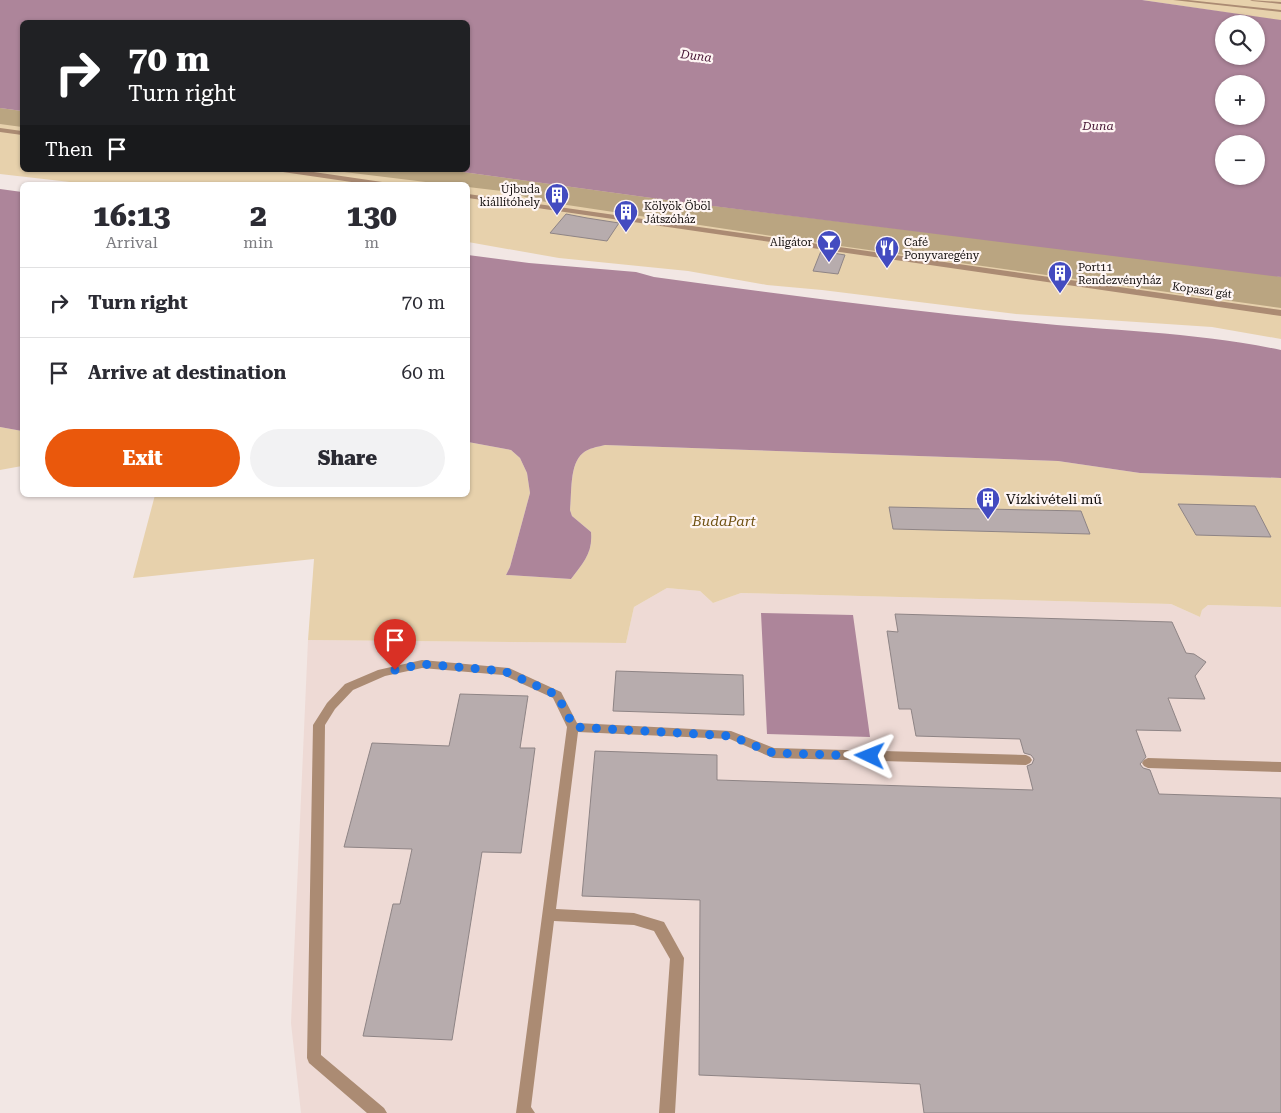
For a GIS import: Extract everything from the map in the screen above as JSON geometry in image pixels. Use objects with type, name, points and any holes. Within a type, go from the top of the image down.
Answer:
[{"type":"street","points":[[0,130],[20,133]]},
{"type":"street","points":[[297,172],[368,182]]},
{"type":"street","name":"Kopaszi gát","points":[[470,196],[1281,313]]},
{"type":"lane","points":[[1175,0],[1281,11]]},
{"type":"lane","points":[[1252,0],[1281,3]]},
{"type":"lane","points":[[379,1113],[314,1058],[319,725],[330,706],[349,687],[382,674],[422,664],[504,671],[557,695],[574,727],[524,1112]]},
{"type":"lane","points":[[574,727],[731,736],[773,753],[1026,760]]},
{"type":"lane","points":[[1148,763],[1281,767]]},
{"type":"lane","points":[[549,915],[634,919],[659,926],[678,958],[667,1113]]},
{"type":"shaded area","points":[[0,108],[20,111],[20,127],[0,124]]},
{"type":"shaded area","points":[[344,172],[463,172],[681,202],[1268,274],[1281,277],[1281,308],[819,243],[534,200],[511,192],[470,187],[470,182],[426,182]]},
{"type":"shaded area","points":[[667,588],[700,591],[713,603],[741,593],[1171,604],[1200,617],[1202,610],[1208,605],[1281,607],[1281,1113],[301,1113],[291,1023],[308,640],[626,643],[634,607]]},
{"type":"green space","points":[[1142,0],[1281,0],[1281,20],[1265,18],[1265,15],[1243,15]]},
{"type":"green space","points":[[0,108],[20,111],[20,172],[464,172],[1281,277],[1281,339],[1212,327],[1016,314],[767,285],[688,271],[559,258],[470,242],[470,182],[70,182],[0,174]]},
{"type":"green space","points":[[0,427],[20,431],[20,466],[0,470]]},
{"type":"green space","name":"BudaPart","points":[[470,442],[511,450],[520,458],[527,473],[530,493],[510,567],[506,575],[571,579],[589,552],[591,539],[591,532],[572,516],[570,510],[575,464],[583,453],[605,445],[1058,461],[1140,473],[1281,478],[1281,607],[1208,605],[1202,610],[1200,617],[1171,604],[741,593],[713,603],[700,591],[667,588],[634,607],[626,643],[308,640],[314,559],[133,578],[154,497],[470,497]]},
{"type":"water","name":"Duna","points":[[0,0],[1142,0],[1246,15],[1215,15],[1215,65],[1265,65],[1265,18],[1281,20],[1281,277],[681,202],[463,172],[470,172],[470,20],[20,20],[20,111],[0,108]]},
{"type":"water","points":[[0,189],[20,192],[20,431],[0,427]]},
{"type":"water","points":[[470,255],[529,263],[636,272],[654,277],[933,312],[1218,339],[1281,350],[1281,478],[1140,473],[1058,461],[605,445],[583,453],[575,464],[570,510],[572,516],[591,532],[591,539],[589,552],[571,579],[506,575],[510,567],[530,493],[527,473],[520,458],[511,450],[470,442]]},
{"type":"water","points":[[761,613],[853,615],[870,737],[767,734]]},
{"type":"building","points":[[566,214],[619,223],[607,241],[550,233]]},
{"type":"building","name":"Aligátor","points":[[821,251],[845,255],[838,274],[813,271]]},
{"type":"building","points":[[1178,504],[1255,506],[1271,537],[1196,535]]},
{"type":"building","name":"Vízkivételi mű","points":[[889,507],[1081,511],[1090,534],[893,529]]},
{"type":"building","points":[[895,614],[1172,622],[1186,653],[1194,654],[1206,662],[1195,676],[1205,699],[1168,698],[1181,731],[1136,730],[1146,757],[1140,764],[1143,768],[1150,770],[1159,794],[1281,798],[1281,1113],[924,1113],[920,1084],[699,1075],[700,900],[582,896],[595,751],[717,755],[717,780],[1033,790],[1027,766],[1032,764],[1034,759],[1031,755],[1024,753],[1020,739],[916,736],[911,709],[899,709],[887,631],[898,632]]},
{"type":"building","points":[[616,671],[743,675],[744,715],[613,711]]},
{"type":"building","points":[[460,694],[528,696],[520,748],[535,748],[521,853],[482,852],[452,1040],[363,1036],[393,904],[400,904],[412,849],[344,847],[372,743],[449,746]]},
{"type":"place","name":"Újbuda kiállítóhely","points":[[557,216]]},
{"type":"place","name":"Kölyök Öböl Játszóház","points":[[626,233]]},
{"type":"place","name":"Aligátor","points":[[829,263]]},
{"type":"place","name":"Café Ponyvaregény","points":[[887,269]]},
{"type":"place","name":"Port11 Rendezvényház","points":[[1060,294]]},
{"type":"place","name":"Vízkivételi mű","points":[[988,520]]},
{"type":"route","points":[[395,670],[422,664],[504,671],[557,695],[574,727],[731,736],[773,753],[870,756]]}]
